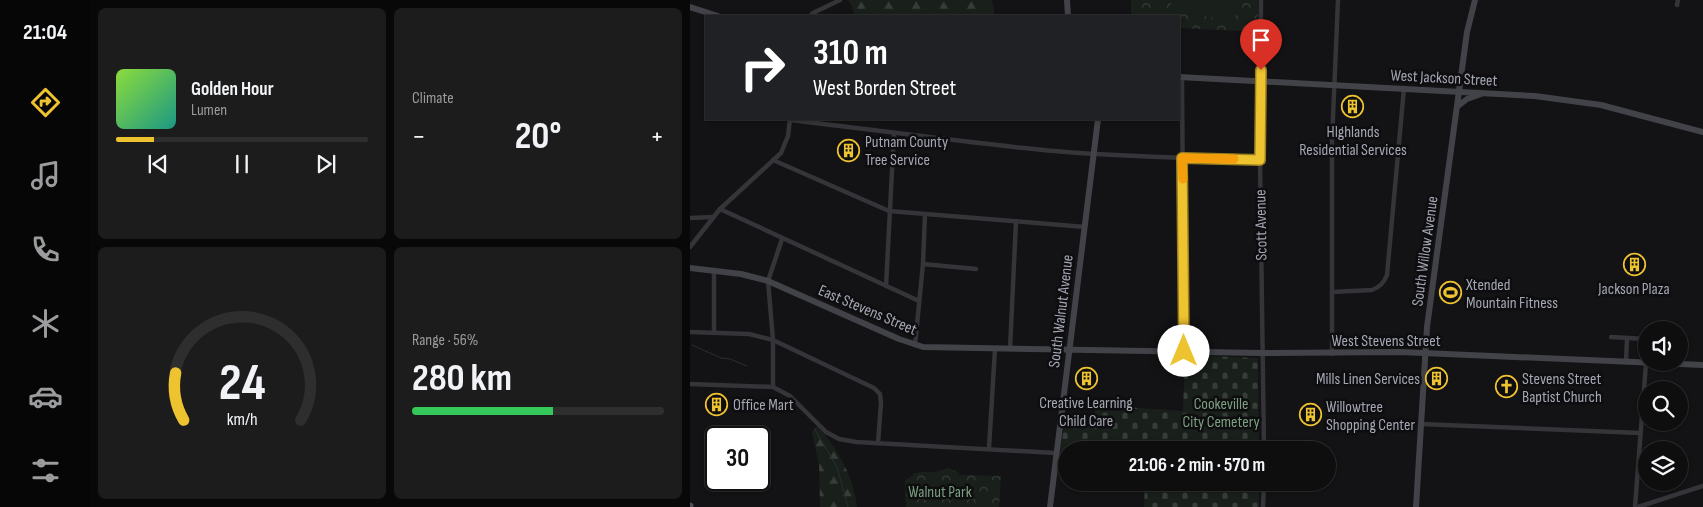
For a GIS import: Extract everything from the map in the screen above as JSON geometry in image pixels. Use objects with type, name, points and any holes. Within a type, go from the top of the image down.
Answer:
[{"type":"street","points":[[811,15],[840,0]]},
{"type":"street","points":[[1067,0],[1068,15]]},
{"type":"street","name":"Scott Avenue","points":[[1261,0],[1260,160],[1264,441]]},
{"type":"street","points":[[1332,354],[1332,141],[1338,0]]},
{"type":"street","name":"South Willow Avenue","points":[[1416,507],[1424,353],[1468,32],[1475,0]]},
{"type":"street","points":[[690,7],[715,15]]},
{"type":"street","points":[[1180,77],[1184,351]]},
{"type":"street","name":"West Jackson Street","points":[[1180,77],[1542,96],[1602,105],[1703,132]]},
{"type":"street","points":[[1332,292],[1372,290],[1378,288],[1387,276],[1404,88]]},
{"type":"street","points":[[1458,106],[1473,96],[1487,93]]},
{"type":"street","points":[[690,247],[720,209],[781,152],[786,144],[790,120]]},
{"type":"street","points":[[797,120],[981,144],[1094,154],[1260,160]]},
{"type":"street","name":"South Walnut Avenue","points":[[1050,507],[1098,120]]},
{"type":"street","points":[[886,286],[894,133]]},
{"type":"street","points":[[773,160],[889,211],[1084,227]]},
{"type":"street","points":[[720,209],[919,301]]},
{"type":"street","points":[[915,345],[923,264],[925,214]]},
{"type":"street","points":[[690,218],[713,218]]},
{"type":"street","points":[[1010,349],[1016,221]]},
{"type":"street","points":[[773,386],[773,340],[768,281],[782,239]]},
{"type":"street","points":[[923,264],[976,269]]},
{"type":"street","name":"East Stevens Street","points":[[690,268],[741,274],[768,281],[915,345],[930,348],[1069,349]]},
{"type":"street","points":[[714,270],[714,332]]},
{"type":"street","points":[[690,332],[749,334],[773,340],[874,388],[880,394],[881,403],[878,443]]},
{"type":"street","points":[[1611,337],[1638,339]]},
{"type":"street","points":[[1626,362],[1627,338]]},
{"type":"street","points":[[989,448],[995,349]]},
{"type":"street","name":"West Stevens Street","points":[[1069,349],[1332,354],[1424,353],[1638,363]]},
{"type":"street","name":"West Stevens Street","points":[[1688,364],[1703,365]]},
{"type":"street","points":[[1645,371],[1636,507],[1652,505],[1703,486]]},
{"type":"street","points":[[690,384],[773,386],[790,396],[826,432],[839,438],[856,442],[1056,453]]},
{"type":"street","points":[[1420,424],[1640,433]]},
{"type":"street","points":[[1263,507],[1264,491]]},
{"type":"green space","points":[[848,0],[992,0],[995,15],[855,15]]},
{"type":"green space","points":[[1131,0],[1258,0],[1258,32],[1180,28],[1180,15],[1131,15]]},
{"type":"green space","points":[[1173,0],[1238,0],[1238,10],[1234,17],[1227,20],[1168,10]]},
{"type":"green space","name":"Cookeville City Cemetery","points":[[1185,355],[1258,358],[1259,441],[1062,441],[1064,420],[1094,423],[1095,405],[1183,411]]},
{"type":"green space","points":[[817,426],[831,443],[843,463],[852,485],[857,507],[820,507],[819,466],[812,432]]},
{"type":"green space","points":[[948,468],[960,473],[951,477],[923,507],[906,507],[905,480],[919,472],[935,472]]},
{"type":"green space","name":"Walnut Park","points":[[913,473],[1001,476],[999,507],[911,507]]},
{"type":"green space","points":[[1145,491],[1259,491],[1259,507],[1144,507]]},
{"type":"waterway","points":[[692,345],[721,358],[730,359],[747,366]]},
{"type":"waterway","points":[[814,428],[837,467],[848,507]]},
{"type":"slow traffic","points":[[1183,179],[1182,158],[1234,159]]},
{"type":"place","name":"HIghlands Residential Services","points":[[1353,107]]},
{"type":"place","name":"Putnam County Tree Service","points":[[849,150]]},
{"type":"place","name":"Jackson Plaza","points":[[1634,264]]},
{"type":"place","name":"Xtended Mountain Fitness","points":[[1450,293]]},
{"type":"place","name":"Creative Learning Child Care","points":[[1086,378]]},
{"type":"place","name":"Mills Linen Services","points":[[1436,378]]},
{"type":"place","name":"Stevens Street Baptist Church","points":[[1506,387]]},
{"type":"place","name":"Office Mart","points":[[717,404]]},
{"type":"place","name":"Willowtree Shopping Center","points":[[1310,415]]},
{"type":"route","points":[[1184,351],[1182,158],[1260,160],[1261,70]]}]
